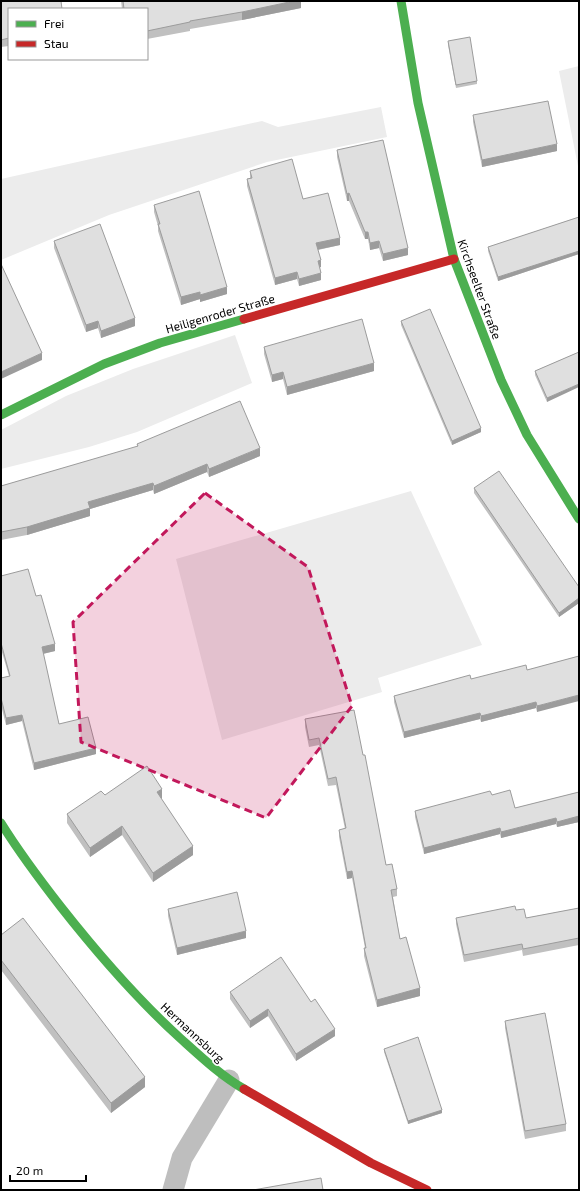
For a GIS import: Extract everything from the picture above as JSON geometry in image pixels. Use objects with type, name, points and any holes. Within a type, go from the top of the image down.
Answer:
[{"type":"street","name":"Kirchseelter Straße","points":[[400,1],[418,103],[454,259],[501,380],[527,435],[575,506]]},
{"type":"street","name":"Heiligenroder Straße","points":[[1,415],[104,364],[160,343],[454,259]]},
{"type":"street","name":"Hermannsburg","points":[[1,823],[22,854],[70,918],[122,980],[174,1032],[229,1080],[371,1163],[427,1190]]},
{"type":"street","points":[[173,1190],[182,1158],[229,1080]]},
{"type":"highlighted area","points":[[205,493],[308,567],[352,706],[266,818],[81,742],[73,622]]},
{"type":"shaded area","points":[[579,66],[579,171],[559,71]]},
{"type":"shaded area","points":[[381,107],[387,137],[267,162],[109,215],[1,260],[1,179],[262,121],[278,127]]},
{"type":"shaded area","points":[[235,335],[252,383],[137,432],[89,447],[1,469],[1,430],[66,396],[133,369]]},
{"type":"shaded area","points":[[411,491],[482,645],[378,678],[382,692],[222,740],[176,559]]},
{"type":"building","points":[[1,1],[61,1],[62,8],[8,8],[8,38],[1,40]]},
{"type":"building","points":[[123,1],[294,1],[148,31],[148,8],[124,8]]},
{"type":"building","points":[[470,37],[477,81],[456,85],[448,41]]},
{"type":"building","points":[[548,101],[557,144],[482,160],[473,115]]},
{"type":"building","points":[[383,140],[408,248],[383,254],[379,241],[370,243],[368,232],[365,232],[349,193],[347,194],[337,150]]},
{"type":"building","points":[[292,159],[303,199],[328,193],[340,238],[316,243],[321,260],[318,261],[321,273],[299,279],[297,272],[275,278],[247,179],[252,178],[250,171]]},
{"type":"building","points":[[199,191],[227,287],[200,295],[200,292],[181,297],[158,224],[160,224],[154,205]]},
{"type":"building","points":[[579,217],[579,251],[498,277],[488,247]]},
{"type":"building","points":[[100,224],[135,318],[101,331],[98,321],[86,325],[54,241]]},
{"type":"building","points":[[1,264],[42,353],[1,372]]},
{"type":"building","points":[[430,309],[481,428],[452,441],[401,321]]},
{"type":"building","points":[[362,319],[374,363],[287,387],[283,372],[272,375],[264,347]]},
{"type":"building","points":[[579,352],[579,384],[547,398],[535,371]]},
{"type":"building","points":[[240,401],[260,448],[209,469],[207,464],[154,486],[153,483],[88,502],[90,508],[27,527],[1,532],[1,486],[138,446],[137,444]]},
{"type":"building","points":[[499,471],[579,587],[579,598],[559,613],[474,488]]},
{"type":"building","points":[[28,569],[36,596],[41,595],[55,644],[42,647],[59,724],[88,717],[96,748],[34,763],[22,715],[6,718],[1,698],[1,678],[10,676],[1,643],[1,576]]},
{"type":"building","points":[[579,656],[579,695],[537,706],[536,702],[481,716],[480,713],[404,732],[394,696],[470,675],[471,679],[526,665],[527,670]]},
{"type":"building","points":[[354,710],[363,755],[365,755],[386,865],[392,864],[397,889],[391,890],[400,939],[406,937],[420,988],[377,1000],[364,948],[366,948],[352,871],[347,872],[339,830],[346,828],[336,777],[328,779],[319,738],[309,740],[305,719]]},
{"type":"building","points":[[147,766],[162,789],[157,792],[193,846],[153,873],[122,826],[90,848],[67,814],[101,791],[105,795]]},
{"type":"building","points":[[510,790],[515,808],[579,792],[579,816],[557,822],[556,818],[501,832],[500,828],[424,848],[415,811],[490,791],[492,795]]},
{"type":"building","points":[[237,892],[246,931],[177,948],[168,909]]},
{"type":"building","points":[[515,906],[516,910],[524,909],[526,918],[579,908],[579,938],[523,949],[522,944],[464,955],[456,918]]},
{"type":"building","points":[[23,918],[145,1077],[111,1103],[1,960],[1,935]]},
{"type":"building","points":[[281,957],[311,1002],[315,999],[335,1029],[296,1054],[268,1009],[250,1021],[230,992]]},
{"type":"building","points":[[545,1013],[566,1124],[525,1131],[505,1021]]},
{"type":"building","points":[[418,1037],[442,1110],[408,1121],[384,1049]]},
{"type":"building","points":[[321,1178],[323,1190],[253,1190]]},
{"type":"traffic: fast","points":[[401,1],[418,103],[454,259],[501,380],[527,435],[579,519]]},
{"type":"traffic: fast","points":[[1,415],[104,364],[160,343],[244,319]]},
{"type":"traffic: fast","points":[[1,823],[22,855],[53,897],[118,975],[148,1007],[188,1045],[218,1071],[244,1089]]},
{"type":"traffic: jam","points":[[244,319],[454,259]]},
{"type":"traffic: jam","points":[[244,1089],[371,1163],[427,1190]]}]
